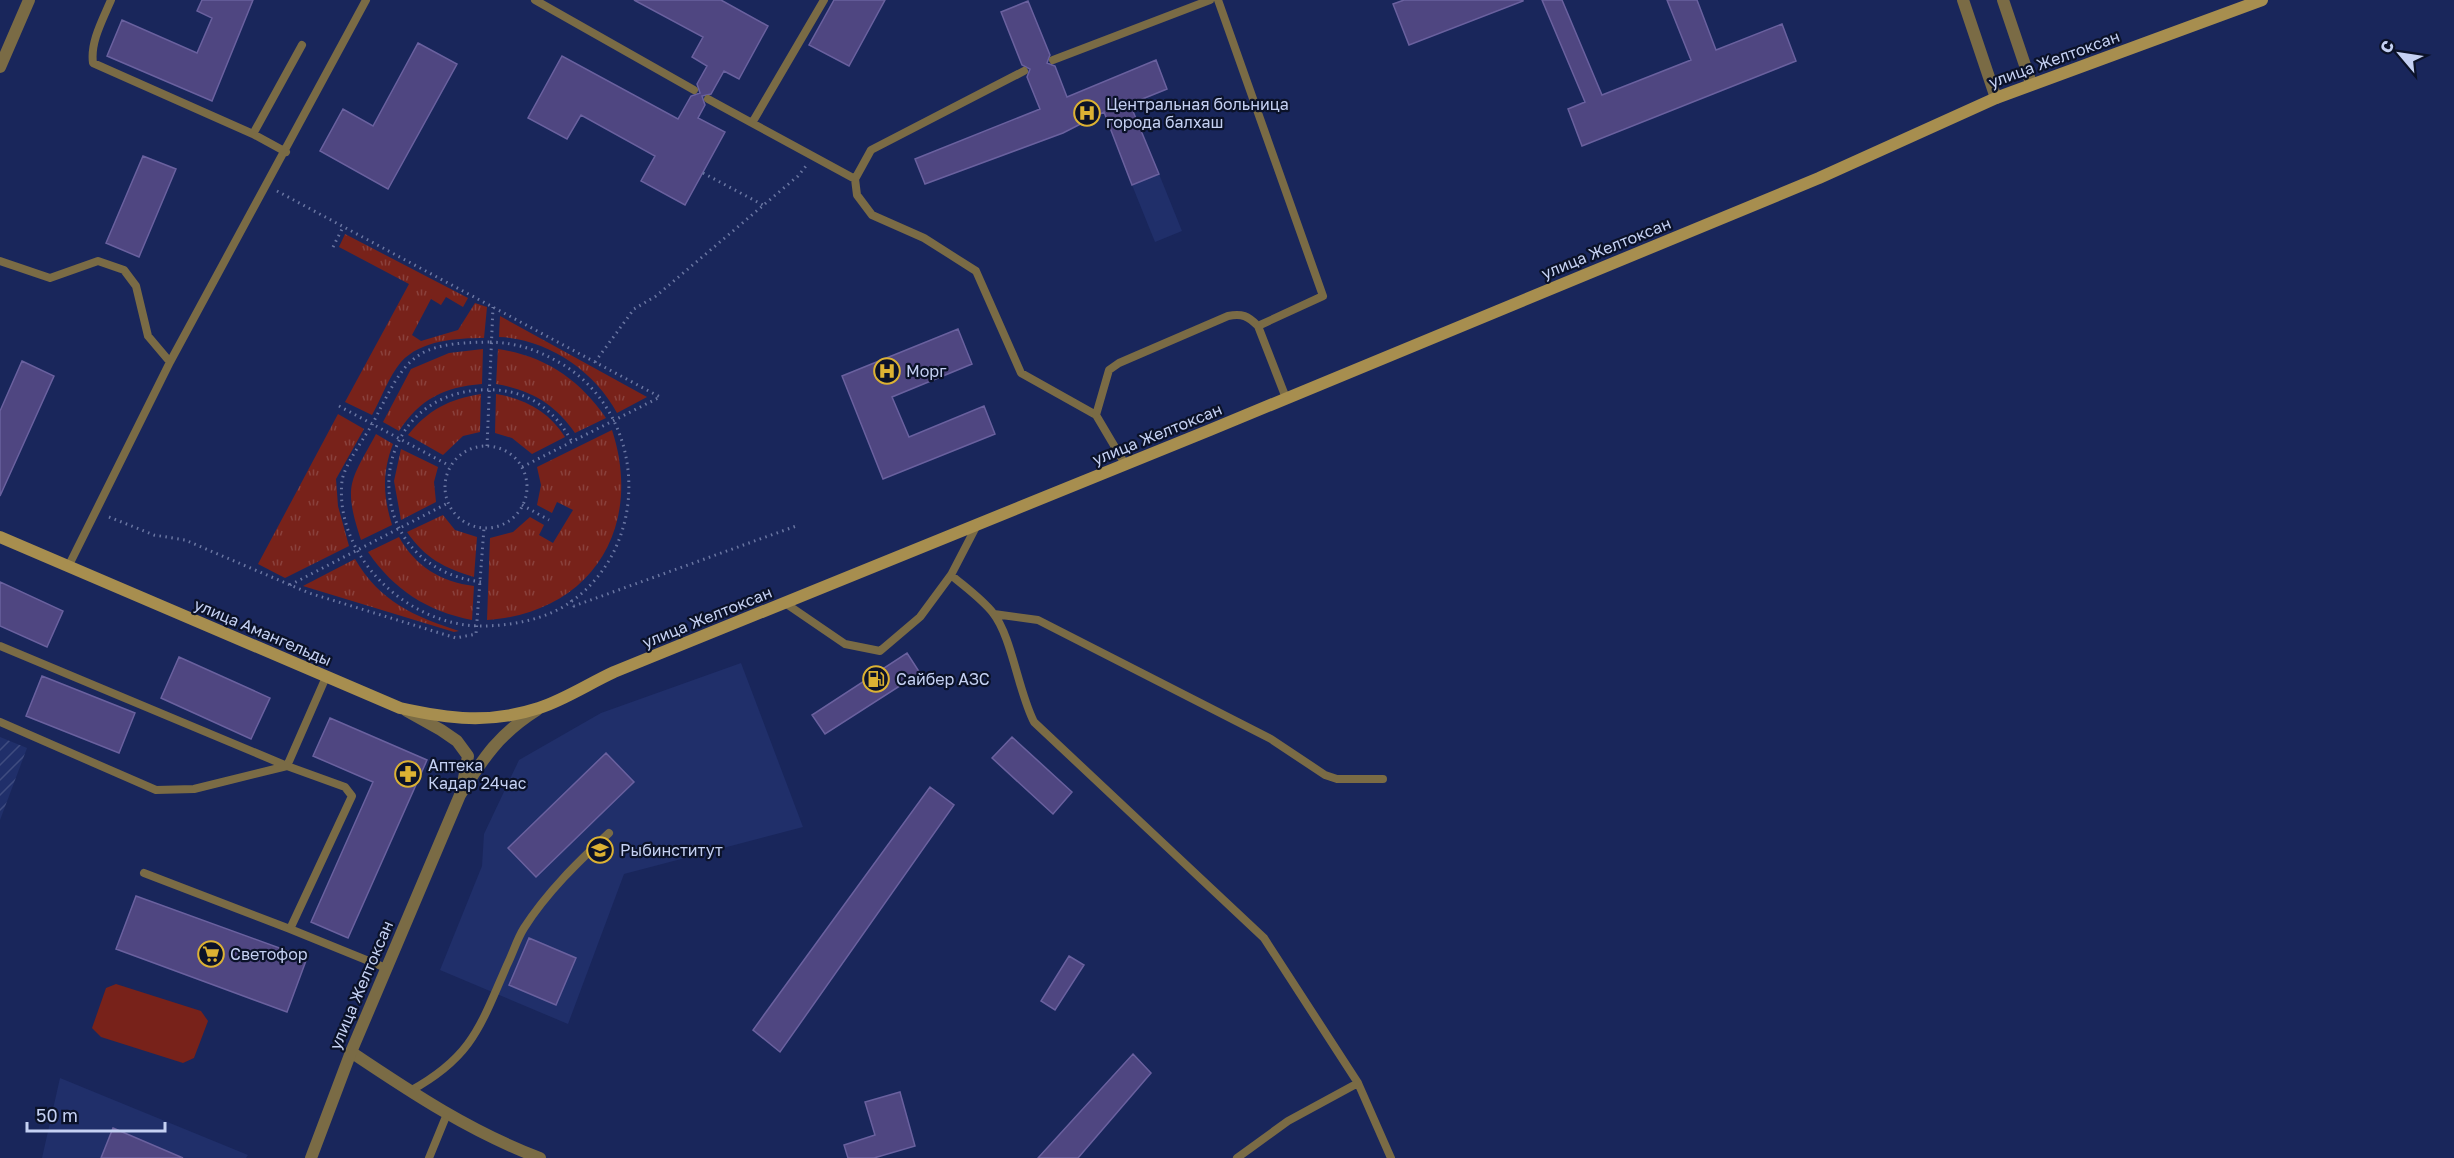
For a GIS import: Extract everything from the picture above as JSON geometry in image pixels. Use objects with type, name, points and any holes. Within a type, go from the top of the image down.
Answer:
[{"type":"main road","name":"улица Желтоксан","points":[[539,708],[614,672],[1819,178],[2031,83],[2262,0]]},
{"type":"main road","name":"улица Амангельды","points":[[0,537],[400,708]]},
{"type":"main road","points":[[400,708],[449,718],[483,719],[539,708]]},
{"type":"street","points":[[0,67],[29,0]]},
{"type":"street","points":[[1963,0],[1996,98]]},
{"type":"street","points":[[2003,0],[2031,83]]},
{"type":"street","name":"улица Амангельды","points":[[400,708],[457,741],[468,756],[460,795]]},
{"type":"street","name":"улица Желтоксан","points":[[311,1158],[351,1052],[460,795],[481,762],[510,727],[539,708]]},
{"type":"street","points":[[351,1052],[447,1114],[496,1141],[540,1158]]},
{"type":"lane","points":[[111,0],[99,29],[92,55],[93,63],[253,134],[286,152]]},
{"type":"lane","points":[[68,567],[170,362],[286,152],[366,0]]},
{"type":"lane","points":[[535,0],[694,90]]},
{"type":"lane","points":[[752,123],[824,0]]},
{"type":"lane","points":[[1053,60],[1210,0]]},
{"type":"lane","points":[[1218,0],[1323,296],[1258,326]]},
{"type":"lane","points":[[253,134],[302,45]]},
{"type":"lane","points":[[1024,71],[870,150],[855,179],[857,195],[872,215],[924,238],[976,271],[1021,373],[1096,415],[1125,464]]},
{"type":"lane","points":[[708,99],[855,179]]},
{"type":"lane","points":[[0,261],[50,278],[98,261],[124,270],[136,286],[148,336],[170,362]]},
{"type":"lane","points":[[1096,415],[1109,370],[1119,363],[1228,316],[1239,314],[1250,317],[1258,326],[1286,398]]},
{"type":"lane","points":[[785,603],[845,644],[880,651],[920,618],[951,575],[978,524]]},
{"type":"lane","points":[[951,575],[993,614],[1009,650],[1024,703],[1034,722],[1264,938],[1358,1083],[1391,1158]]},
{"type":"lane","points":[[993,614],[1038,620],[1271,739],[1325,776],[1337,779],[1383,779]]},
{"type":"lane","points":[[0,646],[287,766],[345,787],[352,796],[290,929]]},
{"type":"lane","points":[[287,766],[326,677]]},
{"type":"lane","points":[[0,722],[156,790],[194,789],[287,766]]},
{"type":"lane","points":[[410,1091],[438,1076],[461,1054],[478,1031],[523,929],[570,869],[609,833]]},
{"type":"lane","points":[[144,873],[386,968]]},
{"type":"lane","points":[[1237,1158],[1288,1121],[1358,1083]]},
{"type":"lane","points":[[429,1158],[447,1114]]},
{"type":"path","points":[[595,362],[634,309],[656,296],[798,176],[813,158]]},
{"type":"path","points":[[703,173],[763,205]]},
{"type":"path","points":[[271,199],[276,190],[660,397],[522,467]]},
{"type":"path","points":[[333,246],[343,227]]},
{"type":"path","points":[[487,446],[493,307]]},
{"type":"path","points":[[490,342],[526,345],[579,374],[605,403],[615,420],[628,460],[630,498],[624,526],[613,556],[588,586],[571,600],[544,616],[506,625],[478,626],[444,621],[415,609],[372,572],[357,550],[342,499],[342,478],[396,379],[412,358],[439,345],[490,342]]},
{"type":"path","points":[[482,582],[446,573],[410,548],[399,528],[390,502],[389,479],[393,457],[400,439],[423,410],[439,399],[457,393],[488,390],[504,391],[537,402],[557,419],[572,442]]},
{"type":"path","points":[[339,406],[450,466]]},
{"type":"path","points":[[487,446],[508,452],[522,467],[527,485],[522,505],[510,520],[497,526],[483,528],[470,525],[458,518],[448,503],[445,479],[450,466],[458,456],[470,449],[487,446]]},
{"type":"path","points":[[290,585],[448,503]]},
{"type":"path","points":[[522,505],[549,520]]},
{"type":"path","points":[[96,511],[154,535],[185,540],[290,585],[456,638],[476,634],[478,626],[483,528]]},
{"type":"path","points":[[571,600],[574,606],[799,525]]},
{"type":"shaded area","points":[[1159,174],[1182,231],[1155,242],[1132,185]]},
{"type":"shaded area","name":"Рыбинститут","points":[[741,663],[803,827],[624,874],[568,1024],[440,970],[482,866],[484,834],[519,760],[601,713]]},
{"type":"shaded area","points":[[0,737],[27,748],[0,820]]},
{"type":"shaded area","points":[[60,1078],[248,1155],[246,1158],[42,1158]]},
{"type":"green space","points":[[345,234],[468,298],[463,307],[446,297],[441,305],[431,299],[412,335],[421,341],[458,330],[475,303],[487,307],[484,338],[440,342],[409,355],[393,374],[372,415],[345,402],[409,284],[339,247]]},
{"type":"green space","points":[[500,316],[647,397],[617,413],[596,383],[567,360],[534,344],[499,337]]},
{"type":"green space","points":[[483,349],[482,384],[456,388],[434,397],[415,411],[399,431],[383,422],[411,369],[449,353]]},
{"type":"green space","points":[[498,349],[531,357],[560,372],[596,404],[606,418],[575,433],[559,414],[541,400],[520,390],[496,384]]},
{"type":"green space","points":[[481,394],[480,432],[463,436],[443,455],[408,435],[431,412],[459,399]]},
{"type":"green space","points":[[496,394],[517,399],[536,408],[552,420],[565,437],[532,454],[512,438],[495,433]]},
{"type":"green space","points":[[338,414],[364,429],[336,479],[338,506],[349,546],[285,578],[258,564]]},
{"type":"green space","points":[[612,430],[620,466],[621,500],[614,531],[600,559],[581,583],[555,601],[524,614],[487,620],[490,538],[513,532],[530,517],[544,525],[539,535],[553,543],[573,510],[557,502],[552,513],[537,505],[541,485],[537,467]]},
{"type":"green space","points":[[376,434],[393,444],[385,475],[387,504],[392,525],[361,540],[352,507],[352,484],[360,463]]},
{"type":"green space","points":[[401,449],[438,467],[434,482],[436,502],[401,520],[394,481]]},
{"type":"green space","points":[[443,515],[455,530],[477,537],[474,577],[436,561],[421,549],[407,532]]},
{"type":"green space","points":[[399,537],[413,556],[430,571],[451,581],[474,586],[472,620],[440,611],[413,597],[389,577],[368,552]]},
{"type":"green space","points":[[355,559],[375,586],[400,606],[428,620],[459,631],[454,632],[303,586]]},
{"type":"green space","points":[[116,984],[201,1011],[208,1021],[194,1058],[183,1063],[101,1037],[92,1028],[106,988]]},
{"type":"building","points":[[202,0],[253,0],[212,101],[107,56],[122,20],[197,53],[212,18],[197,11]]},
{"type":"building","points":[[634,0],[721,0],[768,26],[739,79],[724,71],[711,94],[702,96],[705,105],[698,118],[725,132],[685,205],[641,181],[655,156],[581,115],[567,139],[528,118],[562,56],[678,119],[691,96],[700,93],[697,84],[707,66],[692,57],[703,37]]},
{"type":"building","points":[[834,0],[885,0],[849,66],[809,45]]},
{"type":"building","points":[[1404,0],[1523,1],[1409,45],[1393,4]]},
{"type":"building","points":[[1542,0],[1562,0],[1602,95],[1691,60],[1667,0],[1697,0],[1716,50],[1782,24],[1796,61],[1582,146],[1568,109],[1585,102]]},
{"type":"building","points":[[1028,1],[1050,55],[1047,63],[1055,66],[1067,97],[1156,60],[1167,89],[1130,104],[1159,174],[1132,185],[1104,112],[1063,133],[925,184],[915,159],[1040,109],[1027,77],[1030,69],[1022,65],[1001,12]]},
{"type":"building","points":[[418,43],[457,64],[388,189],[320,151],[343,109],[373,126]]},
{"type":"building","points":[[143,156],[176,169],[139,257],[106,243]]},
{"type":"building","points":[[958,329],[972,364],[892,397],[909,437],[984,406],[995,434],[883,479],[842,376]]},
{"type":"building","points":[[22,361],[54,376],[0,496],[0,411]]},
{"type":"building","points":[[0,582],[63,611],[47,647],[0,626]]},
{"type":"building","points":[[907,653],[920,673],[825,734],[812,715]]},
{"type":"building","points":[[179,657],[270,698],[251,739],[161,698]]},
{"type":"building","points":[[42,676],[135,713],[119,753],[26,716]]},
{"type":"building","points":[[330,718],[427,760],[348,938],[311,922],[373,782],[313,756]]},
{"type":"building","points":[[1012,737],[1072,792],[1053,814],[992,758]]},
{"type":"building","points":[[606,753],[634,782],[536,877],[508,848]]},
{"type":"building","points":[[930,787],[954,805],[780,1052],[753,1030]]},
{"type":"building","name":"Светофор","points":[[136,896],[307,958],[287,1012],[116,949]]},
{"type":"building","points":[[529,938],[576,958],[556,1005],[509,985]]},
{"type":"building","points":[[1069,956],[1084,965],[1055,1010],[1041,1001]]},
{"type":"building","points":[[1133,1054],[1151,1073],[1078,1158],[1038,1158]]},
{"type":"building","points":[[900,1092],[915,1146],[874,1158],[848,1158],[844,1145],[875,1135],[865,1102]]},
{"type":"building","points":[[113,1128],[183,1158],[101,1158]]},
{"type":"place","name":"Центральная больница города балхаш","points":[[1087,113]]},
{"type":"place","name":"Морг","points":[[887,371]]},
{"type":"place","name":"Сайбер АЗС","points":[[876,679]]},
{"type":"place","name":"Аптека Кадар 24час","points":[[408,774]]},
{"type":"place","name":"Рыбинститут","points":[[600,850]]},
{"type":"place","name":"Светофор","points":[[211,954]]}]
